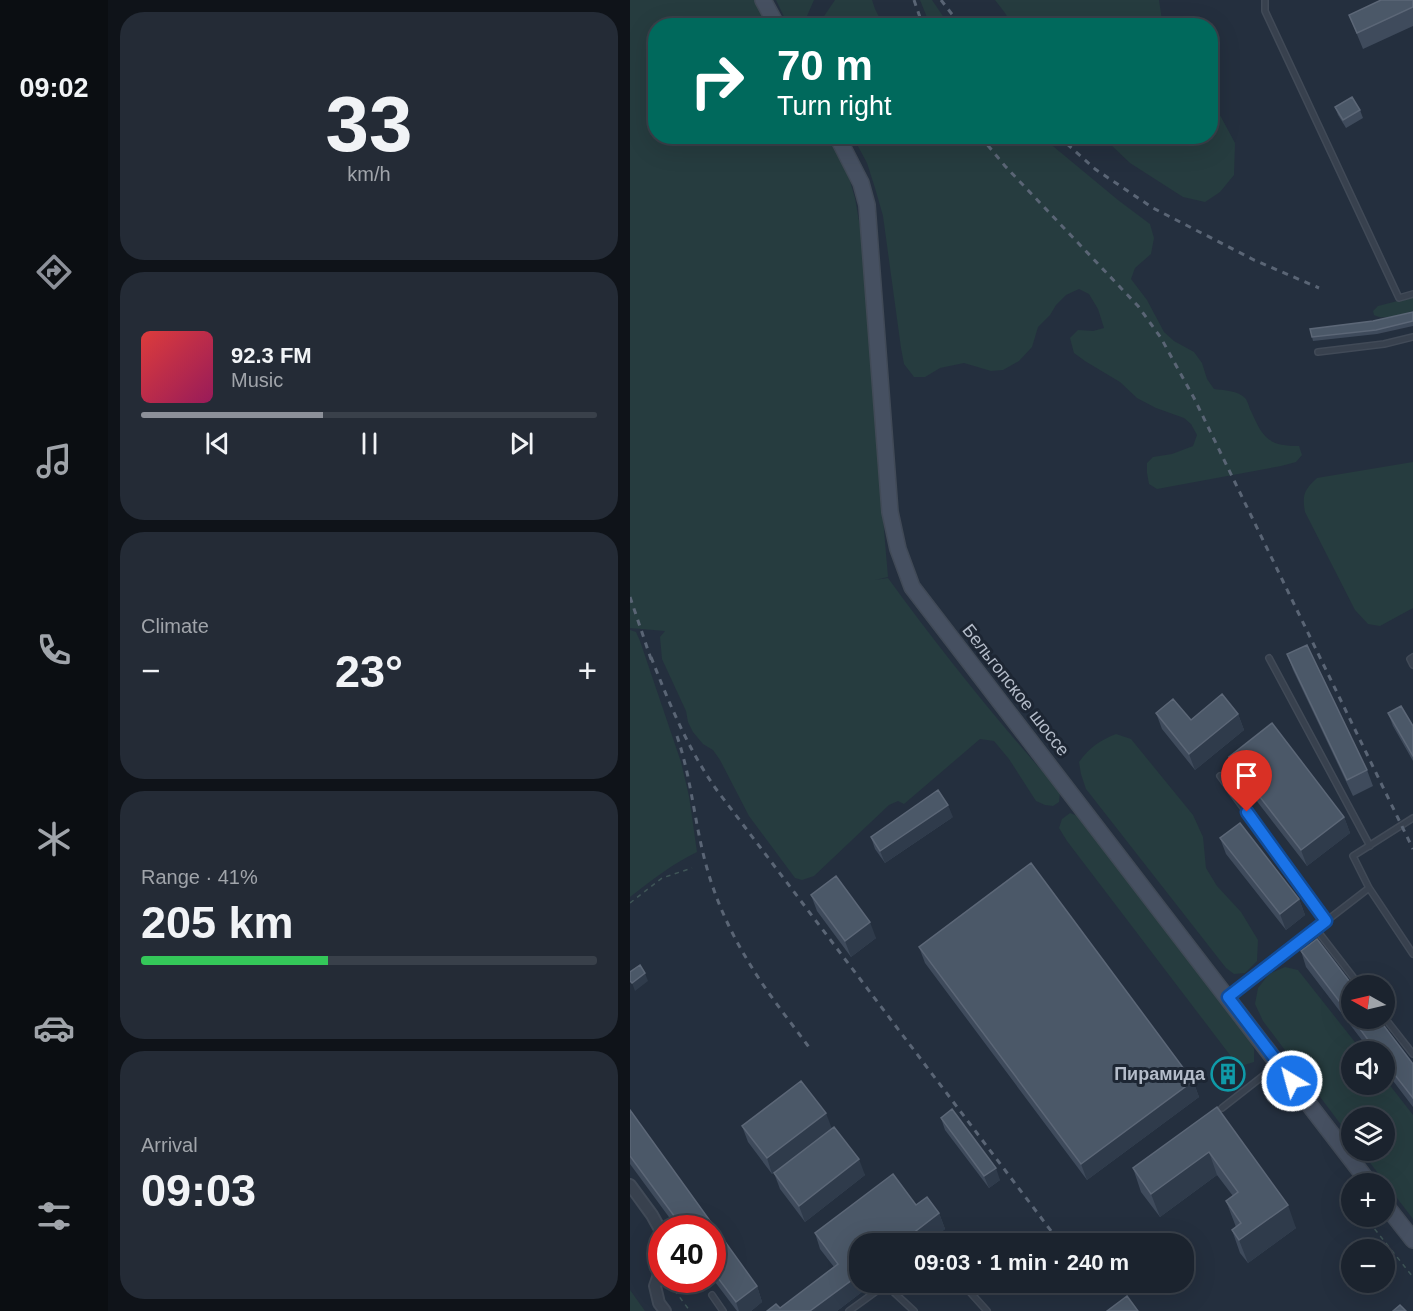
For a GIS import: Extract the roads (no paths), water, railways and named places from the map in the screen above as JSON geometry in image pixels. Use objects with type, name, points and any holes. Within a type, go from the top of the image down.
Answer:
[{"type":"street","points":[[763,0],[773,18]]},
{"type":"street","name":"Бельгопское шоссе","points":[[841,144],[861,183],[867,205],[890,512],[898,549],[912,587],[1362,1173]]},
{"type":"street","points":[[630,1185],[652,1215]]},
{"type":"street","points":[[1395,1217],[1413,1240]]},
{"type":"street","points":[[657,1293],[659,1303],[665,1311]]},
{"type":"lane","points":[[1265,0],[1265,11],[1399,298],[1413,294]]},
{"type":"lane","points":[[1318,352],[1384,344],[1413,337]]},
{"type":"lane","points":[[1269,657],[1370,846]]},
{"type":"lane","points":[[1413,657],[1410,659],[1413,665]]},
{"type":"lane","points":[[1220,776],[1326,921]]},
{"type":"lane","points":[[1413,818],[1353,856],[1369,888],[1413,954]]},
{"type":"lane","points":[[1228,997],[1369,888]]},
{"type":"lane","points":[[1316,929],[1352,975]]},
{"type":"lane","points":[[1393,1029],[1413,1054]]},
{"type":"lane","points":[[1222,1108],[1279,1064]]},
{"type":"lane","points":[[849,1311],[874,1293]]},
{"type":"lane","points":[[896,1293],[914,1311]]},
{"type":"lane","points":[[971,1293],[987,1311]]},
{"type":"lane","points":[[712,1295],[723,1311]]},
{"type":"railway","points":[[914,0],[920,18]]},
{"type":"railway","points":[[941,0],[955,18]]},
{"type":"railway","points":[[987,144],[1138,306],[1161,338],[1194,398],[1413,849]]},
{"type":"railway","points":[[1067,144],[1095,169],[1153,208],[1254,260],[1319,288]]},
{"type":"railway","points":[[630,597],[653,665]]},
{"type":"railway","points":[[651,657],[688,742],[716,789],[1053,1233]]},
{"type":"railway","points":[[677,736],[686,767],[705,861],[723,912],[755,973],[811,1050]]},
{"type":"place","name":"Пирамида","points":[[1228,1074]]}]
